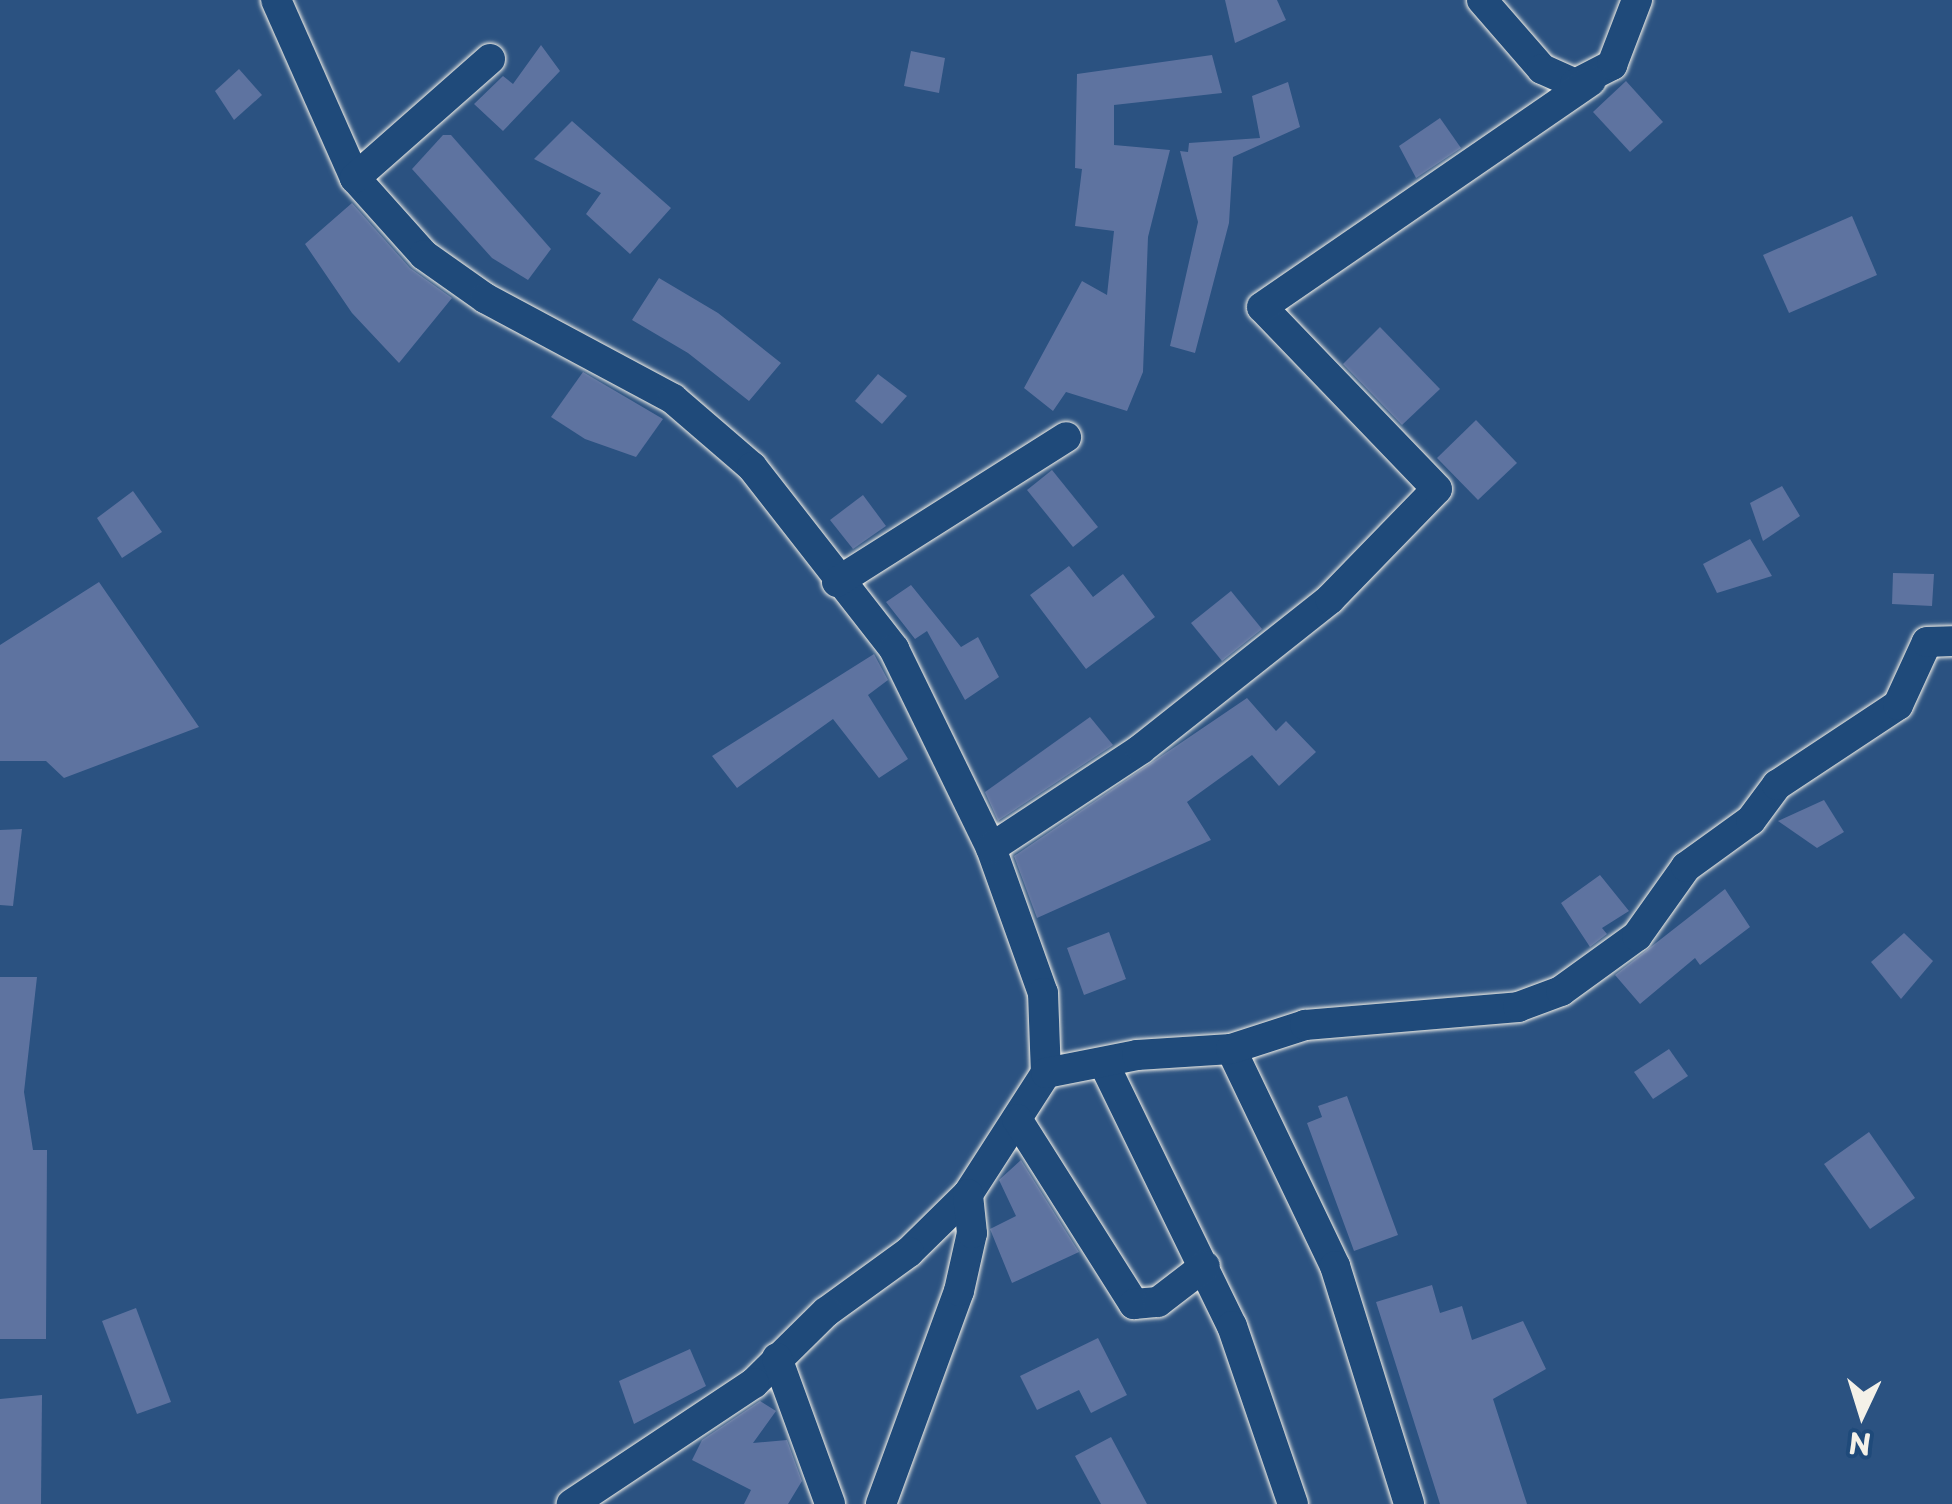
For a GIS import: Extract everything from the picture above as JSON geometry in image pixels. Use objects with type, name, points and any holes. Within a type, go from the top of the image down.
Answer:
[{"type":"street","points":[[1482,0],[1542,69],[1560,81],[1591,81]]},
{"type":"street","points":[[992,848],[1141,749],[1330,599],[1437,490],[1262,307],[1612,65],[1636,0]]},
{"type":"street","points":[[283,4],[355,178],[424,256],[485,298],[673,399],[752,467],[837,582],[894,649],[992,848],[1034,953],[1043,992],[1046,1073],[968,1194],[909,1252],[826,1312],[754,1383],[572,1504]]},
{"type":"street","points":[[355,178],[490,59]]},
{"type":"street","points":[[837,582],[1066,437]]},
{"type":"street","points":[[1046,1073],[1105,1066],[1138,1055],[1231,1049],[1304,1024],[1472,1014],[1561,991],[1637,936],[1686,867],[1751,820],[1777,785],[1898,705],[1928,642],[1952,641]]},
{"type":"street","points":[[1231,1049],[1335,1266],[1409,1504]]},
{"type":"street","points":[[1105,1066],[1205,1266],[1293,1504]]},
{"type":"street","points":[[1017,1119],[1134,1304],[1158,1302],[1205,1266]]},
{"type":"street","points":[[881,1504],[960,1291],[972,1233],[968,1194]]},
{"type":"street","points":[[778,1358],[830,1504]]},
{"type":"building","points":[[1225,0],[1277,0],[1286,20],[1235,43]]},
{"type":"building","points":[[541,45],[560,71],[503,131],[474,104],[503,76],[513,84]]},
{"type":"building","points":[[911,51],[945,58],[939,93],[904,86]]},
{"type":"building","points":[[1212,55],[1222,93],[1114,105],[1114,145],[1170,150],[1148,237],[1143,372],[1127,411],[1066,392],[1053,411],[1024,388],[1082,281],[1107,295],[1114,231],[1075,226],[1082,169],[1075,168],[1077,74]]},
{"type":"building","points":[[239,69],[262,95],[234,120],[215,91]]},
{"type":"building","points":[[1626,81],[1663,122],[1630,152],[1593,112]]},
{"type":"building","points":[[1288,82],[1300,127],[1233,157],[1229,223],[1195,353],[1170,346],[1198,222],[1180,151],[1188,152],[1189,143],[1260,138],[1252,96]]},
{"type":"building","points":[[1440,118],[1461,148],[1416,178],[1399,146]]},
{"type":"building","points":[[572,121],[671,208],[630,254],[586,214],[601,193],[534,159]]},
{"type":"building","points":[[443,135],[451,135],[551,249],[528,280],[492,258],[412,169]]},
{"type":"building","points":[[352,203],[410,268],[452,298],[399,363],[352,313],[305,244]]},
{"type":"building","points":[[1852,216],[1877,275],[1789,313],[1763,255]]},
{"type":"building","points":[[659,278],[718,313],[781,363],[749,401],[688,353],[632,320]]},
{"type":"building","points":[[1380,327],[1440,389],[1402,425],[1343,364]]},
{"type":"building","points":[[583,372],[663,419],[636,457],[585,439],[551,417]]},
{"type":"building","points":[[878,374],[907,396],[882,424],[855,401]]},
{"type":"building","points":[[1476,420],[1517,463],[1478,500],[1437,458]]},
{"type":"building","points":[[1052,470],[1098,527],[1073,547],[1027,490]]},
{"type":"building","points":[[1782,486],[1800,516],[1763,541],[1750,503]]},
{"type":"building","points":[[133,491],[162,532],[122,558],[97,518]]},
{"type":"building","points":[[863,495],[886,526],[853,549],[830,520]]},
{"type":"building","points":[[1750,539],[1772,576],[1717,593],[1703,564]]},
{"type":"building","points":[[1069,566],[1093,597],[1123,574],[1155,617],[1086,669],[1030,595]]},
{"type":"building","points":[[1893,573],[1934,574],[1932,606],[1892,604]]},
{"type":"building","points":[[99,582],[199,727],[64,778],[46,761],[0,761],[0,645]]},
{"type":"building","points":[[911,585],[961,647],[978,637],[999,677],[965,700],[927,631],[915,639],[886,602]]},
{"type":"building","points":[[1231,591],[1262,629],[1222,661],[1191,623]]},
{"type":"building","points":[[874,654],[888,680],[868,695],[908,759],[879,778],[833,719],[737,788],[712,756]]},
{"type":"building","points":[[1247,698],[1276,731],[1286,721],[1316,752],[1279,786],[1252,755],[1187,802],[1211,840],[1037,918],[1014,856]]},
{"type":"building","points":[[1090,717],[1113,745],[998,821],[985,792]]},
{"type":"building","points":[[1824,800],[1844,832],[1817,848],[1778,821]]},
{"type":"building","points":[[22,829],[13,906],[0,905],[0,830]]},
{"type":"building","points":[[1600,875],[1629,911],[1602,928],[1607,934],[1590,947],[1561,903]]},
{"type":"building","points":[[1725,889],[1750,927],[1700,965],[1695,958],[1640,1004],[1615,975]]},
{"type":"building","points":[[1109,932],[1126,979],[1084,995],[1067,948]]},
{"type":"building","points":[[1904,933],[1933,961],[1901,999],[1871,962]]},
{"type":"building","points":[[0,977],[37,977],[24,1092],[33,1150],[47,1150],[46,1339],[0,1339]]},
{"type":"building","points":[[1669,1049],[1688,1076],[1653,1099],[1634,1072]]},
{"type":"building","points":[[1347,1096],[1398,1235],[1354,1251],[1307,1123],[1322,1117],[1318,1106]]},
{"type":"building","points":[[1869,1132],[1915,1198],[1870,1229],[1824,1164]]},
{"type":"building","points":[[1021,1160],[1079,1252],[1012,1283],[990,1229],[1016,1216],[999,1180]]},
{"type":"building","points":[[1432,1285],[1440,1313],[1462,1306],[1472,1340],[1523,1321],[1546,1369],[1493,1399],[1527,1504],[1440,1504],[1376,1302]]},
{"type":"building","points":[[136,1308],[171,1402],[137,1414],[102,1321]]},
{"type":"building","points":[[1098,1338],[1127,1395],[1091,1413],[1079,1390],[1037,1410],[1020,1376]]},
{"type":"building","points":[[690,1349],[706,1386],[634,1424],[619,1381]]},
{"type":"building","points":[[42,1395],[41,1504],[0,1504],[0,1399]]},
{"type":"building","points":[[760,1401],[776,1411],[753,1443],[787,1440],[802,1481],[788,1504],[744,1504],[751,1490],[692,1460],[702,1440]]},
{"type":"building","points":[[1111,1437],[1147,1504],[1101,1504],[1075,1456]]}]
